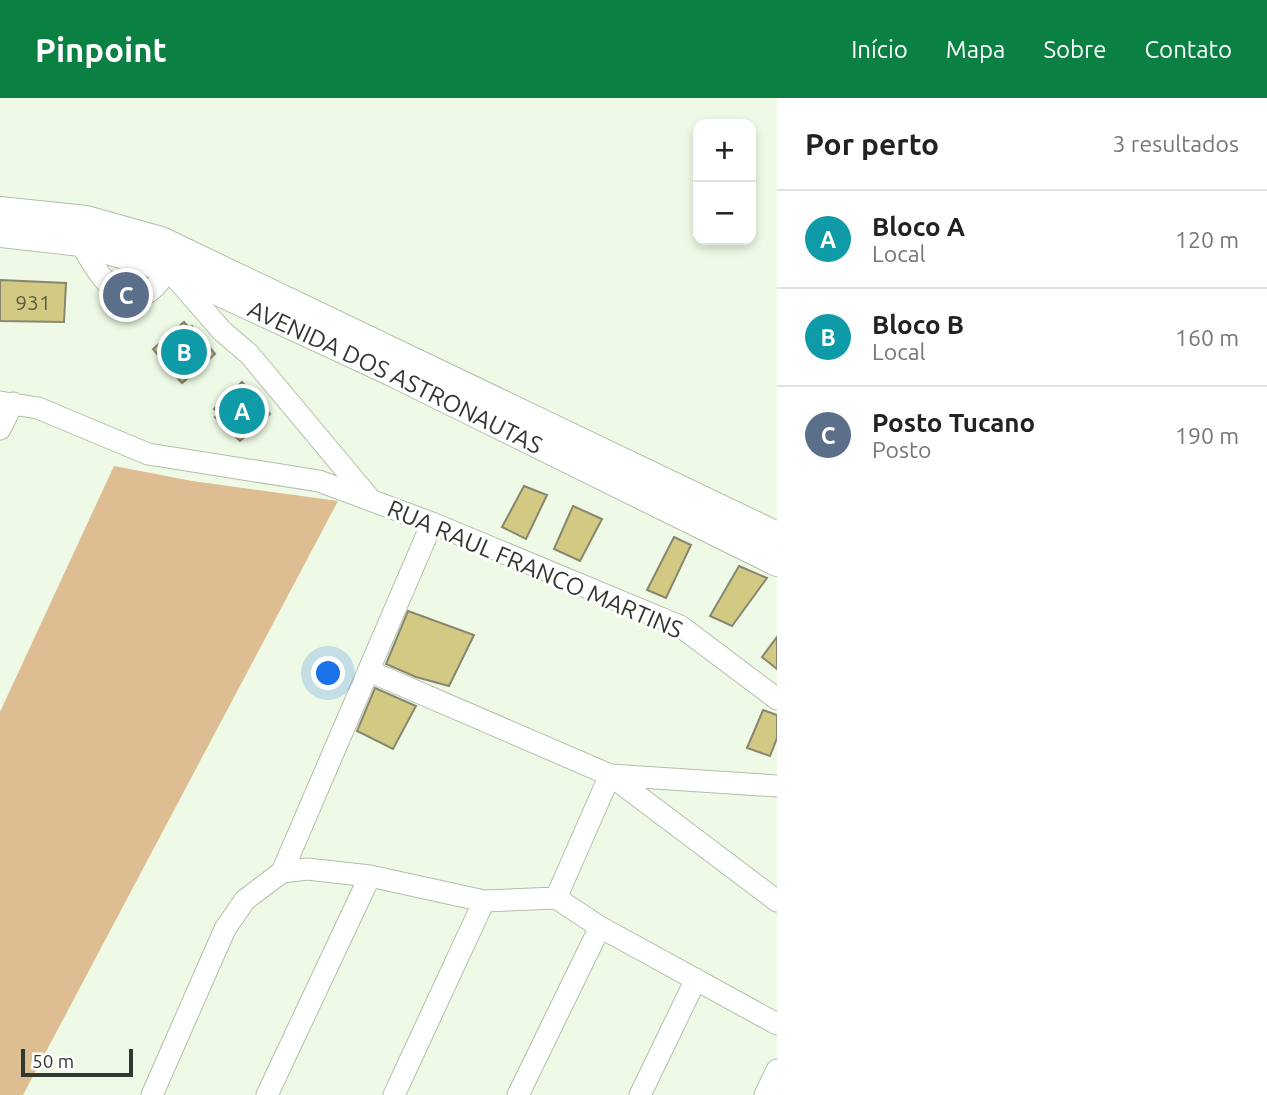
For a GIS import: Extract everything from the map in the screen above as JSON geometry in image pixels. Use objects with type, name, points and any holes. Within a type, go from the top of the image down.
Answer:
[{"type":"main road","name":"AVENIDA DOS ASTRONAUTAS","points":[[0,210],[86,219],[161,240],[777,535]]},
{"type":"main road","name":"AVENIDA DOS ASTRONAUTAS","points":[[0,234],[81,243],[168,269],[254,307],[777,563]]},
{"type":"street","points":[[0,202],[38,214]]},
{"type":"street","points":[[0,247],[81,243],[103,282],[118,292],[138,299],[150,294],[168,269]]},
{"type":"street","name":"RUA RAUL FRANCO MARTINS","points":[[168,269],[222,331],[249,354],[371,500],[680,626],[777,699]]},
{"type":"street","points":[[249,354],[228,326],[227,317],[240,306],[254,307]]},
{"type":"street","points":[[0,429],[6,402],[38,408],[148,454],[319,481],[371,500]]},
{"type":"street","points":[[152,1095],[225,929],[245,900],[282,872],[432,523]]},
{"type":"street","points":[[369,671],[610,775],[777,901]]},
{"type":"street","points":[[610,775],[777,786]]},
{"type":"street","points":[[556,898],[610,775]]},
{"type":"street","points":[[282,872],[307,869],[369,876],[484,901],[556,898],[600,927],[777,1024]]},
{"type":"street","points":[[267,1095],[369,876]]},
{"type":"street","points":[[394,1095],[484,901]]},
{"type":"street","points":[[518,1095],[600,927]]},
{"type":"street","points":[[640,1095],[695,979]]},
{"type":"street","points":[[765,1095],[777,1070]]},
{"type":"shaded area","points":[[114,466],[192,481],[338,501],[23,1095],[0,1095],[0,712]]},
{"type":"building","points":[[0,280],[66,283],[64,322],[0,321]]},
{"type":"building","points":[[184,322],[189,328],[192,326],[215,354],[182,383],[153,349]]},
{"type":"building","points":[[242,382],[270,414],[240,441],[215,417],[219,414],[214,409]]},
{"type":"building","points":[[524,486],[547,495],[526,539],[502,527]]},
{"type":"building","points":[[573,506],[602,519],[580,561],[554,549]]},
{"type":"building","points":[[674,537],[691,545],[666,598],[647,590]]},
{"type":"building","points":[[739,566],[767,578],[732,626],[710,616]]},
{"type":"building","points":[[408,611],[474,635],[449,686],[416,677],[386,664]]},
{"type":"building","points":[[777,637],[777,669],[762,657]]},
{"type":"building","points":[[375,688],[416,706],[393,749],[357,731]]},
{"type":"building","points":[[763,710],[777,715],[777,738],[770,756],[747,748]]},
{"type":"place","name":"Posto Tucano","points":[[126,295]]},
{"type":"place","name":"Bloco B","points":[[184,352]]},
{"type":"place","name":"Bloco A","points":[[242,411]]}]
